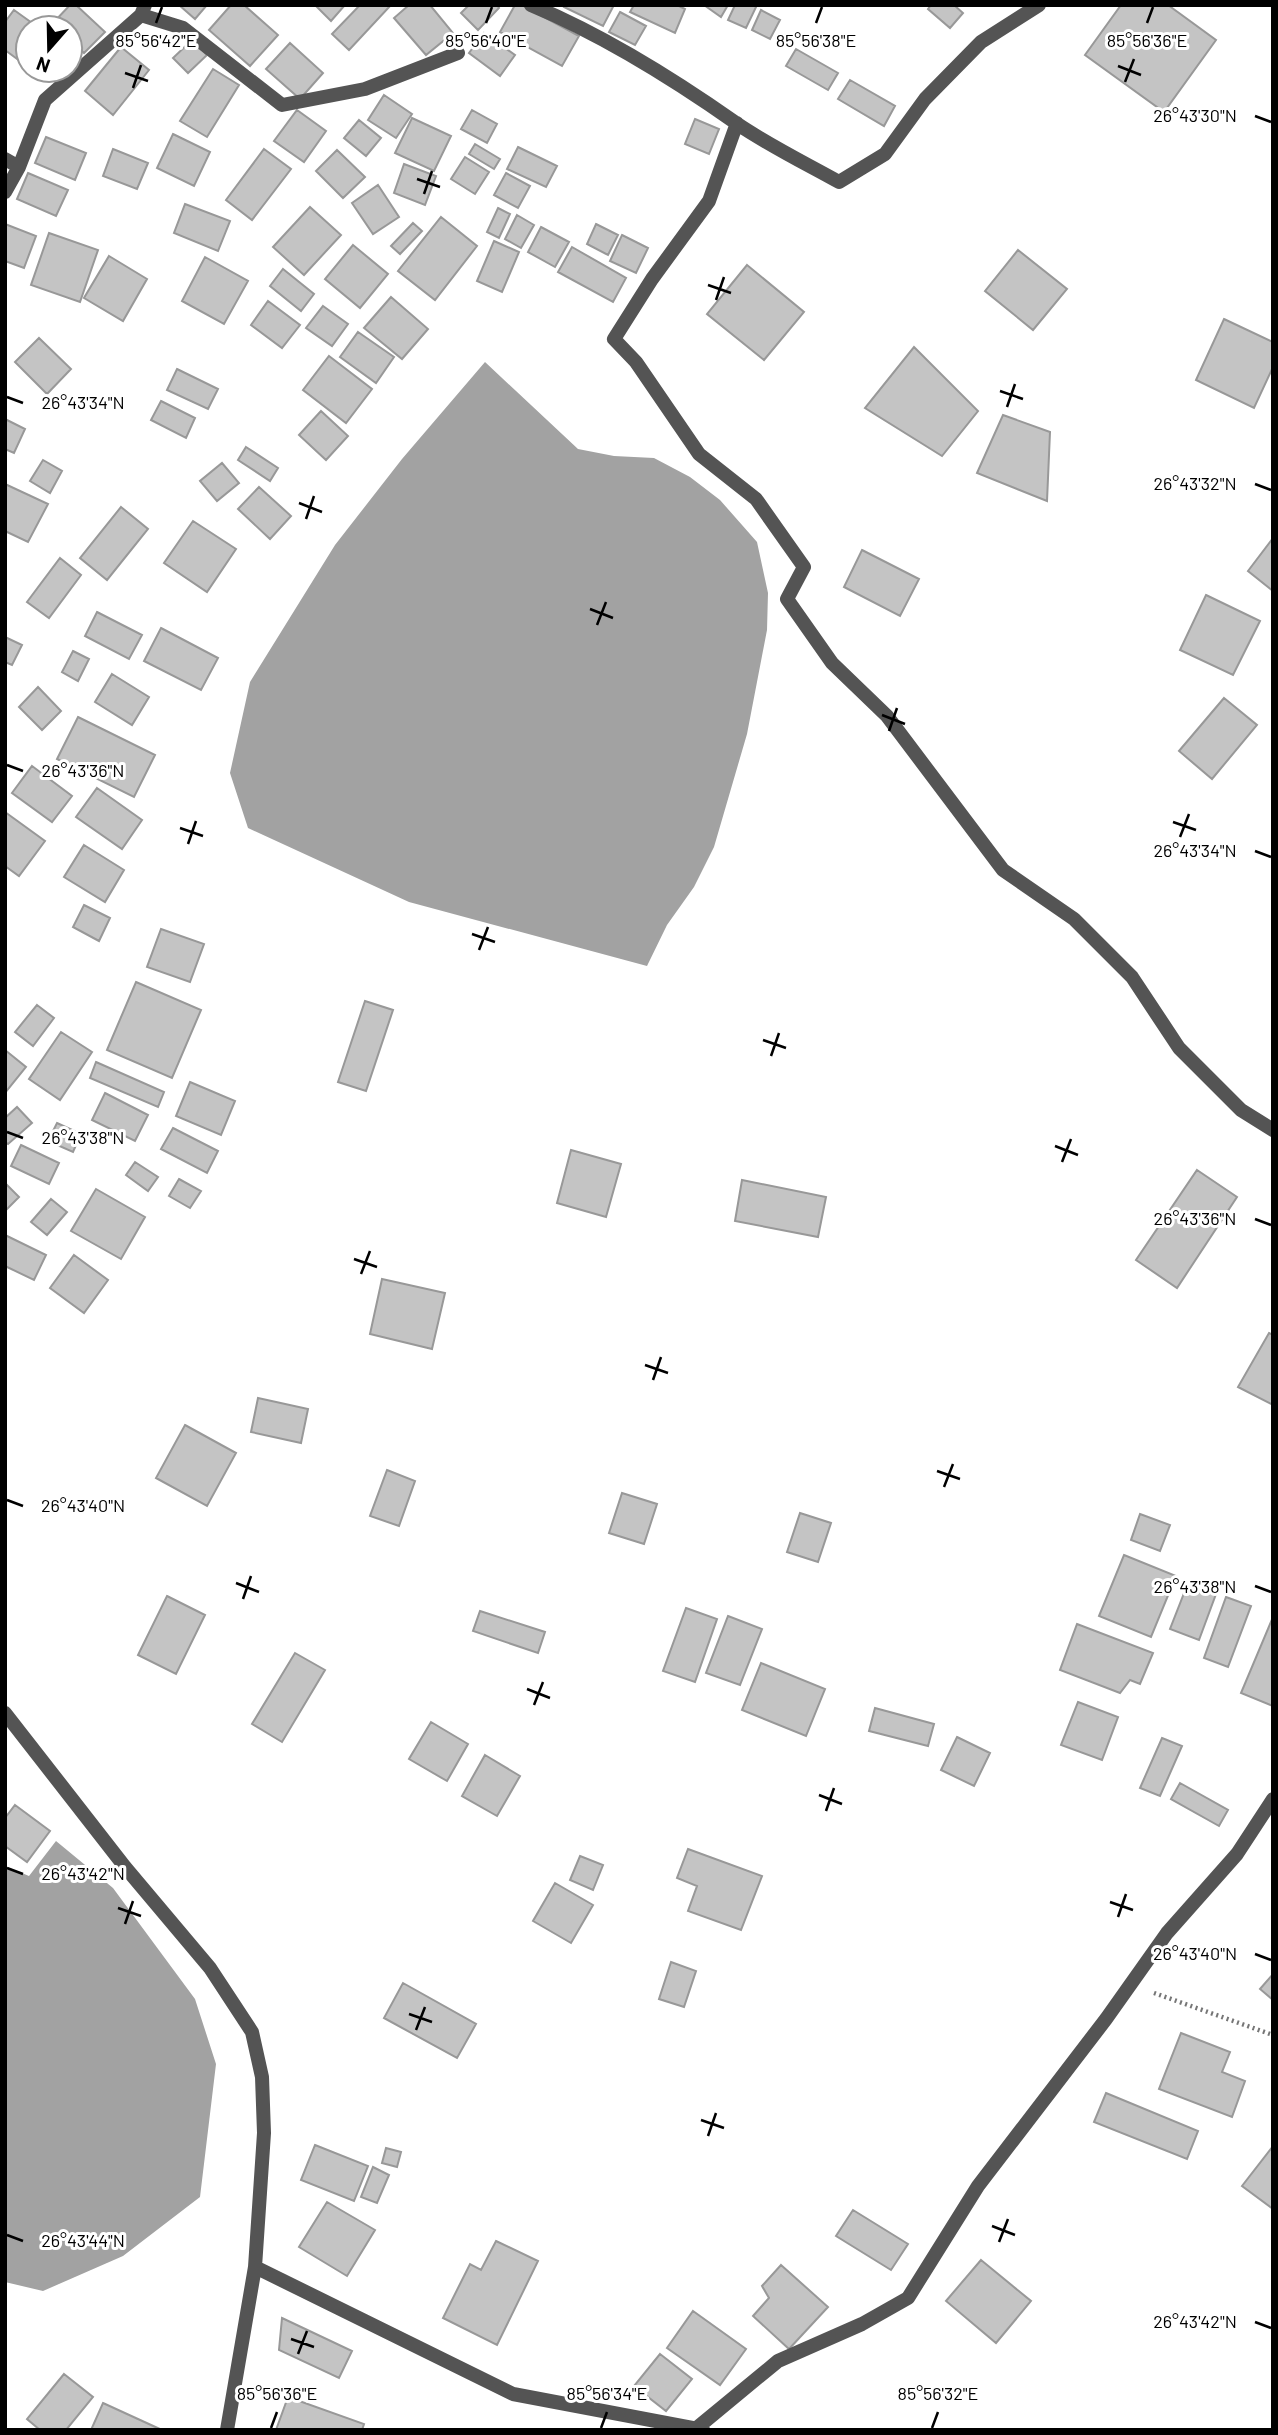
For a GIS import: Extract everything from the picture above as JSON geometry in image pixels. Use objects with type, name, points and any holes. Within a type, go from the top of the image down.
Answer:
[{"type":"street","points":[[531,5],[571,22],[714,106],[737,124],[839,182],[886,154],[925,99],[981,42],[1040,5]]},
{"type":"street","points":[[5,192],[19,167],[45,100],[143,10],[183,27],[282,105],[365,89],[458,53]]},
{"type":"street","points":[[737,124],[709,201],[652,279],[614,339],[636,362],[699,454],[756,499],[803,566],[787,599],[832,663],[887,716],[1003,870],[1074,919],[1132,977],[1179,1048],[1241,1110],[1273,1130]]},
{"type":"street","points":[[5,159],[19,167]]},
{"type":"street","points":[[5,1713],[125,1867],[210,1968],[252,2032],[262,2077],[264,2133],[255,2267],[227,2430]]},
{"type":"street","points":[[255,2267],[513,2394],[701,2428],[778,2361],[862,2324],[908,2298],[978,2186],[1167,1933],[1237,1854],[1273,1798]]},
{"type":"path","points":[[1130,1984],[1273,2035]]},
{"type":"shaded area","points":[[485,362],[578,449],[614,456],[654,458],[690,477],[720,500],[757,542],[768,593],[767,630],[747,734],[714,847],[694,887],[667,925],[647,966],[409,902],[248,828],[230,773],[250,682],[335,545],[402,459]]},
{"type":"shaded area","points":[[56,1841],[113,1888],[195,1999],[216,2064],[200,2197],[123,2256],[43,2291],[5,2282],[5,1866],[29,1876]]},
{"type":"building","points":[[70,5],[76,5],[105,32],[84,53],[84,14],[61,14]]},
{"type":"building","points":[[179,5],[207,5],[195,19]]},
{"type":"building","points":[[231,5],[244,5],[278,35],[250,66],[209,30]]},
{"type":"building","points":[[315,5],[345,5],[331,21]]},
{"type":"building","points":[[360,5],[391,5],[349,50],[332,34]]},
{"type":"building","points":[[409,5],[430,5],[453,33],[426,55],[394,18]]},
{"type":"building","points":[[469,5],[497,5],[499,8],[478,30],[461,13]]},
{"type":"building","points":[[515,5],[522,5],[579,36],[562,66],[500,32]]},
{"type":"building","points":[[614,5],[603,26],[564,7]]},
{"type":"building","points":[[634,5],[677,5],[685,9],[675,33],[630,12]]},
{"type":"building","points":[[704,5],[728,5],[721,17]]},
{"type":"building","points":[[735,5],[757,5],[746,28],[728,20]]},
{"type":"building","points":[[931,5],[954,5],[963,13],[950,28],[928,9]]},
{"type":"building","points":[[1121,5],[1168,5],[1216,40],[1164,112],[1085,55]]},
{"type":"building","points":[[14,10],[20,14],[14,14],[14,57],[5,50],[5,22]]},
{"type":"building","points":[[761,10],[780,20],[770,39],[752,30]]},
{"type":"building","points":[[620,12],[646,26],[635,45],[609,32]]},
{"type":"building","points":[[484,33],[515,55],[500,76],[469,53]]},
{"type":"building","points":[[192,40],[207,55],[188,73],[173,58]]},
{"type":"building","points":[[290,43],[323,73],[300,99],[266,69]]},
{"type":"building","points":[[121,47],[149,70],[113,115],[85,91]]},
{"type":"building","points":[[796,49],[838,73],[828,90],[786,66]]},
{"type":"building","points":[[213,69],[239,85],[207,137],[180,121]]},
{"type":"building","points":[[850,80],[895,106],[884,126],[838,99]]},
{"type":"building","points":[[384,95],[412,114],[396,138],[368,120]]},
{"type":"building","points":[[297,110],[326,131],[304,162],[274,141]]},
{"type":"building","points":[[472,110],[497,124],[487,143],[461,129]]},
{"type":"building","points":[[412,118],[451,136],[434,171],[395,153]]},
{"type":"building","points":[[695,119],[719,129],[709,154],[685,144]]},
{"type":"building","points":[[359,120],[381,138],[366,156],[344,138]]},
{"type":"building","points":[[173,134],[210,152],[194,186],[157,168]]},
{"type":"building","points":[[46,137],[86,153],[75,180],[35,163]]},
{"type":"building","points":[[475,144],[500,159],[494,169],[469,154]]},
{"type":"building","points":[[518,147],[557,166],[546,187],[507,169]]},
{"type":"building","points":[[113,149],[148,163],[137,189],[103,176]]},
{"type":"building","points":[[264,149],[291,169],[252,220],[226,200]]},
{"type":"building","points":[[337,150],[365,177],[343,198],[316,171]]},
{"type":"building","points":[[465,157],[489,172],[475,194],[451,179]]},
{"type":"building","points":[[404,164],[436,176],[425,205],[394,193]]},
{"type":"building","points":[[28,173],[68,190],[56,216],[17,199]]},
{"type":"building","points":[[506,173],[530,186],[518,208],[494,195]]},
{"type":"building","points":[[378,185],[399,217],[373,234],[352,203]]},
{"type":"building","points":[[185,204],[230,221],[218,251],[174,233]]},
{"type":"building","points":[[310,207],[341,235],[304,275],[273,247]]},
{"type":"building","points":[[498,208],[510,214],[499,238],[487,232]]},
{"type":"building","points":[[517,215],[534,225],[521,248],[505,239]]},
{"type":"building","points":[[441,217],[477,246],[435,300],[398,271]]},
{"type":"building","points":[[413,223],[422,231],[400,254],[391,246]]},
{"type":"building","points":[[5,224],[36,236],[24,268],[5,261]]},
{"type":"building","points":[[596,224],[618,235],[608,255],[587,244]]},
{"type":"building","points":[[541,227],[569,242],[555,267],[528,252]]},
{"type":"building","points":[[49,233],[98,250],[80,302],[31,285]]},
{"type":"building","points":[[622,235],[648,248],[636,273],[610,261]]},
{"type":"building","points":[[494,241],[519,252],[502,292],[477,281]]},
{"type":"building","points":[[353,245],[388,274],[360,308],[325,279]]},
{"type":"building","points":[[572,247],[626,278],[613,302],[558,272]]},
{"type":"building","points":[[1018,250],[1067,289],[1033,330],[985,291]]},
{"type":"building","points":[[109,256],[147,279],[123,321],[84,298]]},
{"type":"building","points":[[205,257],[248,281],[224,324],[182,301]]},
{"type":"building","points":[[747,265],[804,312],[764,360],[707,314]]},
{"type":"building","points":[[283,269],[314,294],[301,311],[270,286]]},
{"type":"building","points":[[391,297],[428,329],[402,359],[364,328]]},
{"type":"building","points":[[268,301],[300,325],[282,348],[251,325]]},
{"type":"building","points":[[323,306],[348,324],[332,346],[306,328]]},
{"type":"building","points":[[1224,319],[1273,342],[1273,367],[1254,408],[1196,380]]},
{"type":"building","points":[[358,332],[394,357],[376,383],[340,357]]},
{"type":"building","points":[[39,338],[71,369],[47,394],[15,362]]},
{"type":"building","points":[[914,347],[978,411],[942,456],[865,408]]},
{"type":"building","points":[[329,356],[372,389],[346,423],[303,390]]},
{"type":"building","points":[[177,369],[218,389],[208,409],[167,390]]},
{"type":"building","points":[[161,401],[195,418],[186,438],[151,420]]},
{"type":"building","points":[[321,411],[348,436],[326,460],[299,435]]},
{"type":"building","points":[[1003,415],[1050,432],[1047,501],[977,473]]},
{"type":"building","points":[[5,419],[25,429],[14,453],[5,449]]},
{"type":"building","points":[[246,447],[278,468],[270,481],[238,460]]},
{"type":"building","points":[[43,460],[62,471],[50,493],[30,481]]},
{"type":"building","points":[[222,463],[239,483],[217,501],[200,481]]},
{"type":"building","points":[[5,484],[48,504],[28,542],[5,531]]},
{"type":"building","points":[[259,487],[291,516],[270,539],[238,509]]},
{"type":"building","points":[[121,507],[148,529],[107,580],[80,558]]},
{"type":"building","points":[[193,521],[236,549],[207,592],[164,563]]},
{"type":"building","points":[[1273,538],[1273,591],[1248,571]]},
{"type":"building","points":[[862,550],[919,579],[900,616],[844,587]]},
{"type":"building","points":[[60,558],[81,575],[49,618],[27,602]]},
{"type":"building","points":[[1206,595],[1260,621],[1233,675],[1180,650]]},
{"type":"building","points":[[97,612],[142,635],[129,659],[85,636]]},
{"type":"building","points":[[161,628],[218,658],[201,690],[144,661]]},
{"type":"building","points":[[5,637],[22,645],[12,665],[5,662]]},
{"type":"building","points":[[73,651],[89,659],[78,681],[62,672]]},
{"type":"building","points":[[112,674],[149,697],[132,725],[95,702]]},
{"type":"building","points":[[38,687],[61,711],[42,730],[19,707]]},
{"type":"building","points":[[1224,698],[1257,725],[1212,779],[1179,751]]},
{"type":"building","points":[[78,717],[155,755],[134,797],[57,759]]},
{"type":"building","points":[[32,766],[72,796],[52,822],[12,793]]},
{"type":"building","points":[[97,788],[142,820],[122,849],[76,817]]},
{"type":"building","points":[[5,812],[45,841],[19,876],[5,866]]},
{"type":"building","points":[[84,845],[124,870],[105,902],[64,877]]},
{"type":"building","points":[[84,905],[110,918],[99,941],[73,927]]},
{"type":"building","points":[[161,929],[204,944],[190,982],[147,967]]},
{"type":"building","points":[[136,982],[201,1010],[172,1078],[107,1050]]},
{"type":"building","points":[[365,1001],[393,1010],[366,1091],[338,1082]]},
{"type":"building","points":[[37,1005],[54,1018],[33,1046],[15,1032]]},
{"type":"building","points":[[61,1032],[92,1052],[60,1100],[29,1079]]},
{"type":"building","points":[[5,1050],[26,1067],[5,1093]]},
{"type":"building","points":[[96,1062],[164,1092],[158,1107],[90,1078]]},
{"type":"building","points":[[190,1082],[235,1101],[221,1135],[176,1116]]},
{"type":"building","points":[[105,1093],[148,1115],[135,1141],[92,1120]]},
{"type":"building","points":[[17,1107],[32,1123],[8,1144],[5,1142],[5,1118]]},
{"type":"building","points":[[57,1123],[81,1134],[73,1152],[48,1141]]},
{"type":"building","points":[[173,1128],[218,1151],[207,1173],[161,1149]]},
{"type":"building","points":[[21,1145],[59,1163],[49,1184],[11,1166]]},
{"type":"building","points":[[571,1150],[621,1164],[606,1217],[557,1203]]},
{"type":"building","points":[[135,1162],[158,1177],[148,1191],[126,1175]]},
{"type":"building","points":[[1197,1170],[1237,1197],[1177,1288],[1136,1260]]},
{"type":"building","points":[[179,1179],[201,1191],[190,1208],[169,1196]]},
{"type":"building","points":[[742,1180],[826,1197],[818,1237],[735,1221]]},
{"type":"building","points":[[5,1183],[19,1197],[5,1211]]},
{"type":"building","points":[[96,1189],[145,1217],[121,1259],[71,1231]]},
{"type":"building","points":[[51,1199],[67,1212],[47,1235],[31,1222]]},
{"type":"building","points":[[5,1235],[46,1255],[34,1280],[5,1266]]},
{"type":"building","points":[[74,1255],[108,1280],[84,1313],[50,1288]]},
{"type":"building","points":[[382,1279],[445,1293],[432,1349],[370,1334]]},
{"type":"building","points":[[1269,1333],[1273,1335],[1273,1405],[1238,1387]]},
{"type":"building","points":[[258,1398],[308,1409],[301,1443],[251,1432]]},
{"type":"building","points":[[185,1425],[236,1453],[207,1506],[156,1478]]},
{"type":"building","points":[[387,1470],[415,1481],[399,1526],[370,1516]]},
{"type":"building","points":[[622,1493],[657,1504],[644,1544],[609,1533]]},
{"type":"building","points":[[800,1513],[831,1523],[818,1562],[787,1552]]},
{"type":"building","points":[[1140,1514],[1170,1525],[1160,1551],[1131,1540]]},
{"type":"building","points":[[1124,1555],[1176,1576],[1151,1637],[1099,1616]]},
{"type":"building","points":[[1188,1583],[1216,1594],[1199,1640],[1170,1629]]},
{"type":"building","points":[[167,1596],[205,1615],[176,1674],[138,1655]]},
{"type":"building","points":[[1226,1597],[1251,1606],[1228,1667],[1204,1658]]},
{"type":"building","points":[[686,1608],[717,1619],[695,1682],[663,1671]]},
{"type":"building","points":[[480,1611],[545,1632],[538,1653],[473,1631]]},
{"type":"building","points":[[728,1616],[762,1629],[740,1685],[706,1673]]},
{"type":"building","points":[[1273,1617],[1273,1706],[1241,1693]]},
{"type":"building","points":[[1077,1624],[1153,1653],[1140,1684],[1130,1680],[1120,1693],[1060,1670]]},
{"type":"building","points":[[295,1653],[325,1670],[282,1742],[252,1724]]},
{"type":"building","points":[[761,1663],[825,1689],[806,1736],[742,1710]]},
{"type":"building","points":[[1078,1702],[1118,1717],[1102,1760],[1061,1745]]},
{"type":"building","points":[[875,1708],[934,1724],[928,1746],[869,1731]]},
{"type":"building","points":[[431,1722],[468,1744],[447,1781],[409,1759]]},
{"type":"building","points":[[957,1737],[990,1753],[974,1786],[941,1770]]},
{"type":"building","points":[[1162,1738],[1182,1746],[1160,1796],[1140,1788]]},
{"type":"building","points":[[485,1755],[520,1776],[497,1816],[462,1796]]},
{"type":"building","points":[[1180,1783],[1228,1810],[1219,1826],[1171,1799]]},
{"type":"building","points":[[15,1805],[50,1831],[27,1862],[5,1846],[5,1818]]},
{"type":"building","points":[[688,1849],[762,1876],[741,1930],[688,1911],[697,1886],[677,1878]]},
{"type":"building","points":[[580,1856],[603,1865],[593,1890],[570,1880]]},
{"type":"building","points":[[555,1883],[593,1905],[571,1943],[533,1921]]},
{"type":"building","points":[[671,1962],[696,1971],[684,2007],[659,1999]]},
{"type":"building","points":[[1273,1974],[1273,2000],[1260,1989]]},
{"type":"building","points":[[403,1983],[476,2024],[457,2058],[384,2018]]},
{"type":"building","points":[[1181,2033],[1230,2052],[1222,2072],[1245,2081],[1232,2117],[1159,2089]]},
{"type":"building","points":[[1106,2093],[1198,2131],[1187,2159],[1094,2122]]},
{"type":"building","points":[[315,2145],[368,2166],[354,2201],[301,2180]]},
{"type":"building","points":[[1273,2146],[1273,2209],[1242,2186]]},
{"type":"building","points":[[386,2148],[401,2152],[397,2167],[382,2163]]},
{"type":"building","points":[[373,2167],[389,2175],[377,2203],[361,2197]]},
{"type":"building","points":[[327,2202],[375,2230],[347,2276],[299,2247]]},
{"type":"building","points":[[853,2210],[908,2244],[891,2270],[836,2236]]},
{"type":"building","points":[[496,2241],[538,2261],[497,2345],[443,2318],[470,2264],[481,2270]]},
{"type":"building","points":[[981,2260],[1031,2301],[996,2343],[946,2301]]},
{"type":"building","points":[[781,2265],[828,2307],[789,2349],[753,2316],[769,2298],[762,2286]]},
{"type":"building","points":[[693,2311],[746,2349],[720,2385],[667,2348]]},
{"type":"building","points":[[282,2318],[352,2351],[339,2378],[279,2350]]},
{"type":"building","points":[[660,2354],[692,2379],[666,2411],[634,2386]]},
{"type":"building","points":[[64,2374],[93,2397],[66,2430],[40,2430],[27,2419]]},
{"type":"building","points":[[288,2397],[364,2424],[362,2430],[276,2430]]},
{"type":"building","points":[[103,2403],[162,2430],[91,2430]]}]
